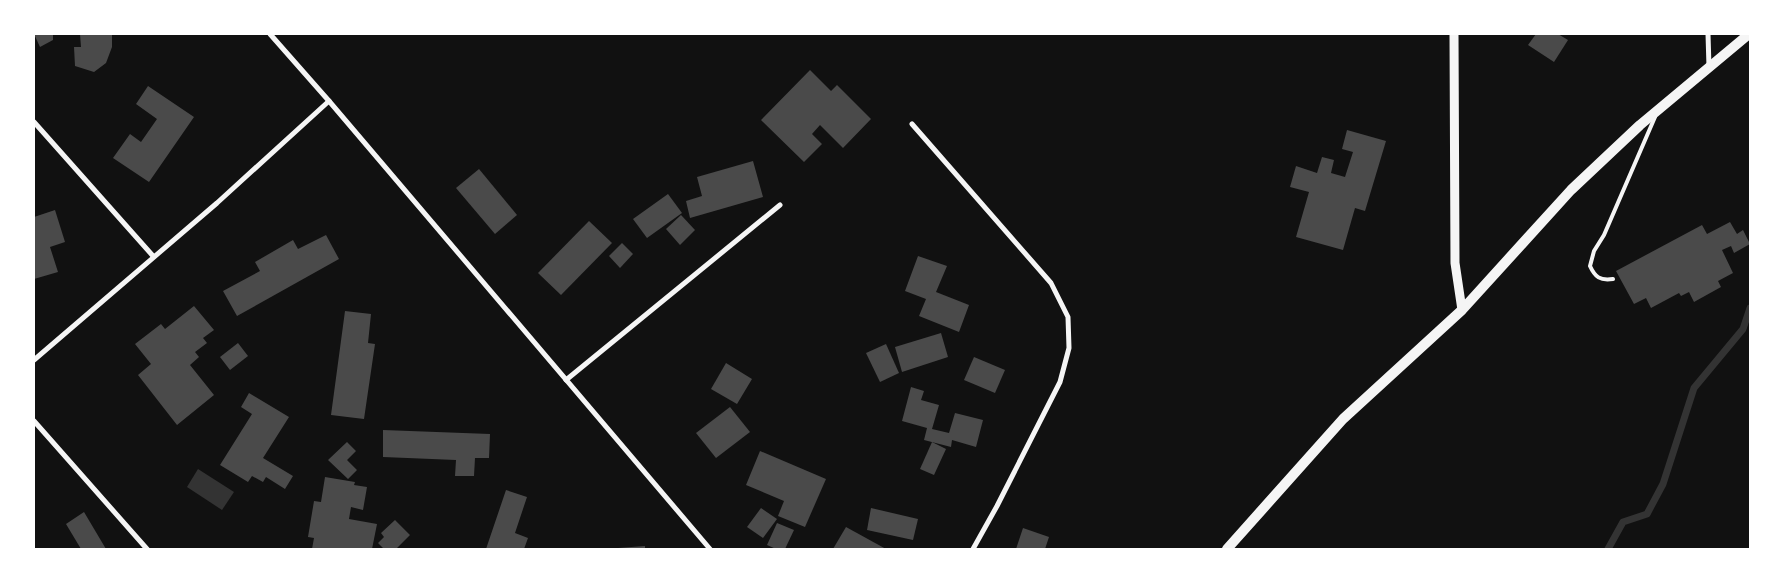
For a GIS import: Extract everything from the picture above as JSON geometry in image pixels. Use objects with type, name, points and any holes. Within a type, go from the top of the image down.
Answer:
[{"type":"main road","points":[[1227,549],[1343,419],[1462,310],[1572,190],[1658,110],[1750,34]]},
{"type":"street","points":[[270,34],[330,101],[710,549]]},
{"type":"street","points":[[1454,34],[1455,263],[1462,310]]},
{"type":"street","points":[[1708,34],[1709,67]]},
{"type":"street","points":[[34,360],[217,203],[330,101]]},
{"type":"street","points":[[34,122],[153,256]]},
{"type":"street","points":[[912,124],[1051,283],[1068,317],[1069,348],[1060,382],[998,506],[973,549]]},
{"type":"street","points":[[566,380],[780,205]]},
{"type":"street","points":[[34,421],[147,549]]},
{"type":"lane","points":[[1613,279],[1604,280],[1594,275],[1590,266],[1594,251],[1604,235],[1658,110]]},
{"type":"shaded area","points":[[198,469],[234,492],[222,510],[187,487]]},
{"type":"building","points":[[34,34],[53,34],[53,40],[40,47]]},
{"type":"building","points":[[80,34],[112,34],[112,47],[106,63],[94,72],[75,66],[74,47],[81,47]]},
{"type":"building","points":[[1536,34],[1558,34],[1568,40],[1554,62],[1528,45]]},
{"type":"building","points":[[810,70],[831,91],[837,85],[871,119],[843,148],[820,125],[812,134],[822,144],[804,162],[761,120]]},
{"type":"building","points":[[148,86],[194,117],[149,182],[113,158],[130,134],[141,142],[157,119],[136,104]]},
{"type":"building","points":[[1347,130],[1386,141],[1365,211],[1355,208],[1343,250],[1296,237],[1309,192],[1290,187],[1296,166],[1317,173],[1322,157],[1334,160],[1331,173],[1345,177],[1353,152],[1342,149]]},
{"type":"building","points":[[753,161],[763,197],[690,218],[686,201],[702,196],[697,177]]},
{"type":"building","points":[[479,169],[517,215],[495,234],[456,188]]},
{"type":"building","points":[[668,194],[682,213],[647,238],[633,219]]},
{"type":"building","points":[[55,210],[65,242],[50,247],[58,272],[34,279],[34,217]]},
{"type":"building","points":[[681,215],[695,230],[680,245],[666,229]]},
{"type":"building","points":[[589,221],[612,243],[561,295],[538,273]]},
{"type":"building","points":[[1730,222],[1737,234],[1743,230],[1750,244],[1734,253],[1731,246],[1722,250],[1733,273],[1718,281],[1721,287],[1694,302],[1689,292],[1681,296],[1679,293],[1651,308],[1646,298],[1634,304],[1616,271],[1702,225],[1707,234]]},
{"type":"building","points":[[326,235],[339,259],[237,316],[223,291],[260,271],[255,262],[293,240],[298,249]]},
{"type":"building","points":[[622,243],[633,254],[620,268],[609,256]]},
{"type":"building","points":[[918,256],[947,266],[936,292],[969,305],[959,332],[919,316],[926,299],[905,291]]},
{"type":"building","points":[[194,306],[214,330],[203,338],[207,343],[195,352],[199,357],[190,365],[214,395],[177,425],[138,375],[151,364],[135,344],[161,324],[165,329]]},
{"type":"building","points":[[345,311],[371,314],[368,343],[375,344],[364,419],[331,415]]},
{"type":"building","points":[[941,333],[948,357],[902,372],[895,347]]},
{"type":"building","points":[[238,343],[248,356],[230,370],[220,357]]},
{"type":"building","points":[[886,344],[899,373],[880,382],[866,353]]},
{"type":"building","points":[[974,357],[1005,370],[995,393],[964,380]]},
{"type":"building","points":[[726,363],[752,379],[737,404],[711,389]]},
{"type":"building","points":[[911,387],[924,391],[921,400],[939,405],[932,429],[949,433],[955,413],[983,420],[976,447],[952,440],[951,447],[924,440],[927,428],[902,421]]},
{"type":"building","points":[[249,393],[289,417],[263,458],[293,476],[285,489],[266,477],[263,482],[252,476],[248,482],[220,465],[252,414],[241,407]]},
{"type":"building","points":[[730,407],[750,432],[716,458],[696,433]]},
{"type":"building","points":[[383,430],[490,434],[489,458],[475,458],[474,476],[455,476],[456,460],[383,457]]},
{"type":"building","points":[[347,442],[356,451],[347,460],[357,470],[348,479],[328,460]]},
{"type":"building","points":[[932,442],[946,449],[934,475],[920,469]]},
{"type":"building","points":[[760,451],[826,479],[805,527],[778,516],[784,501],[746,485]]},
{"type":"building","points":[[325,477],[355,482],[354,485],[367,487],[363,510],[351,507],[349,519],[377,524],[372,549],[312,549],[314,538],[308,537],[314,501],[321,502]]},
{"type":"building","points":[[506,490],[527,497],[515,533],[528,538],[524,549],[486,549]]},
{"type":"building","points":[[761,508],[777,519],[763,538],[747,527]]},
{"type":"building","points":[[871,508],[918,519],[913,540],[867,530]]},
{"type":"building","points":[[84,512],[106,549],[81,549],[66,524]]},
{"type":"building","points":[[395,520],[410,535],[396,549],[384,549],[378,543],[384,537],[381,533]]},
{"type":"building","points":[[777,523],[794,530],[785,549],[776,549],[767,545]]},
{"type":"building","points":[[846,527],[886,549],[833,549]]},
{"type":"building","points":[[1023,528],[1049,537],[1045,549],[1016,549]]},
{"type":"building","points":[[645,546],[645,549],[618,549],[618,548]]},
{"type":"waterway","points":[[1608,549],[1623,522],[1647,514],[1663,484],[1694,388],[1743,329],[1750,308]]}]
